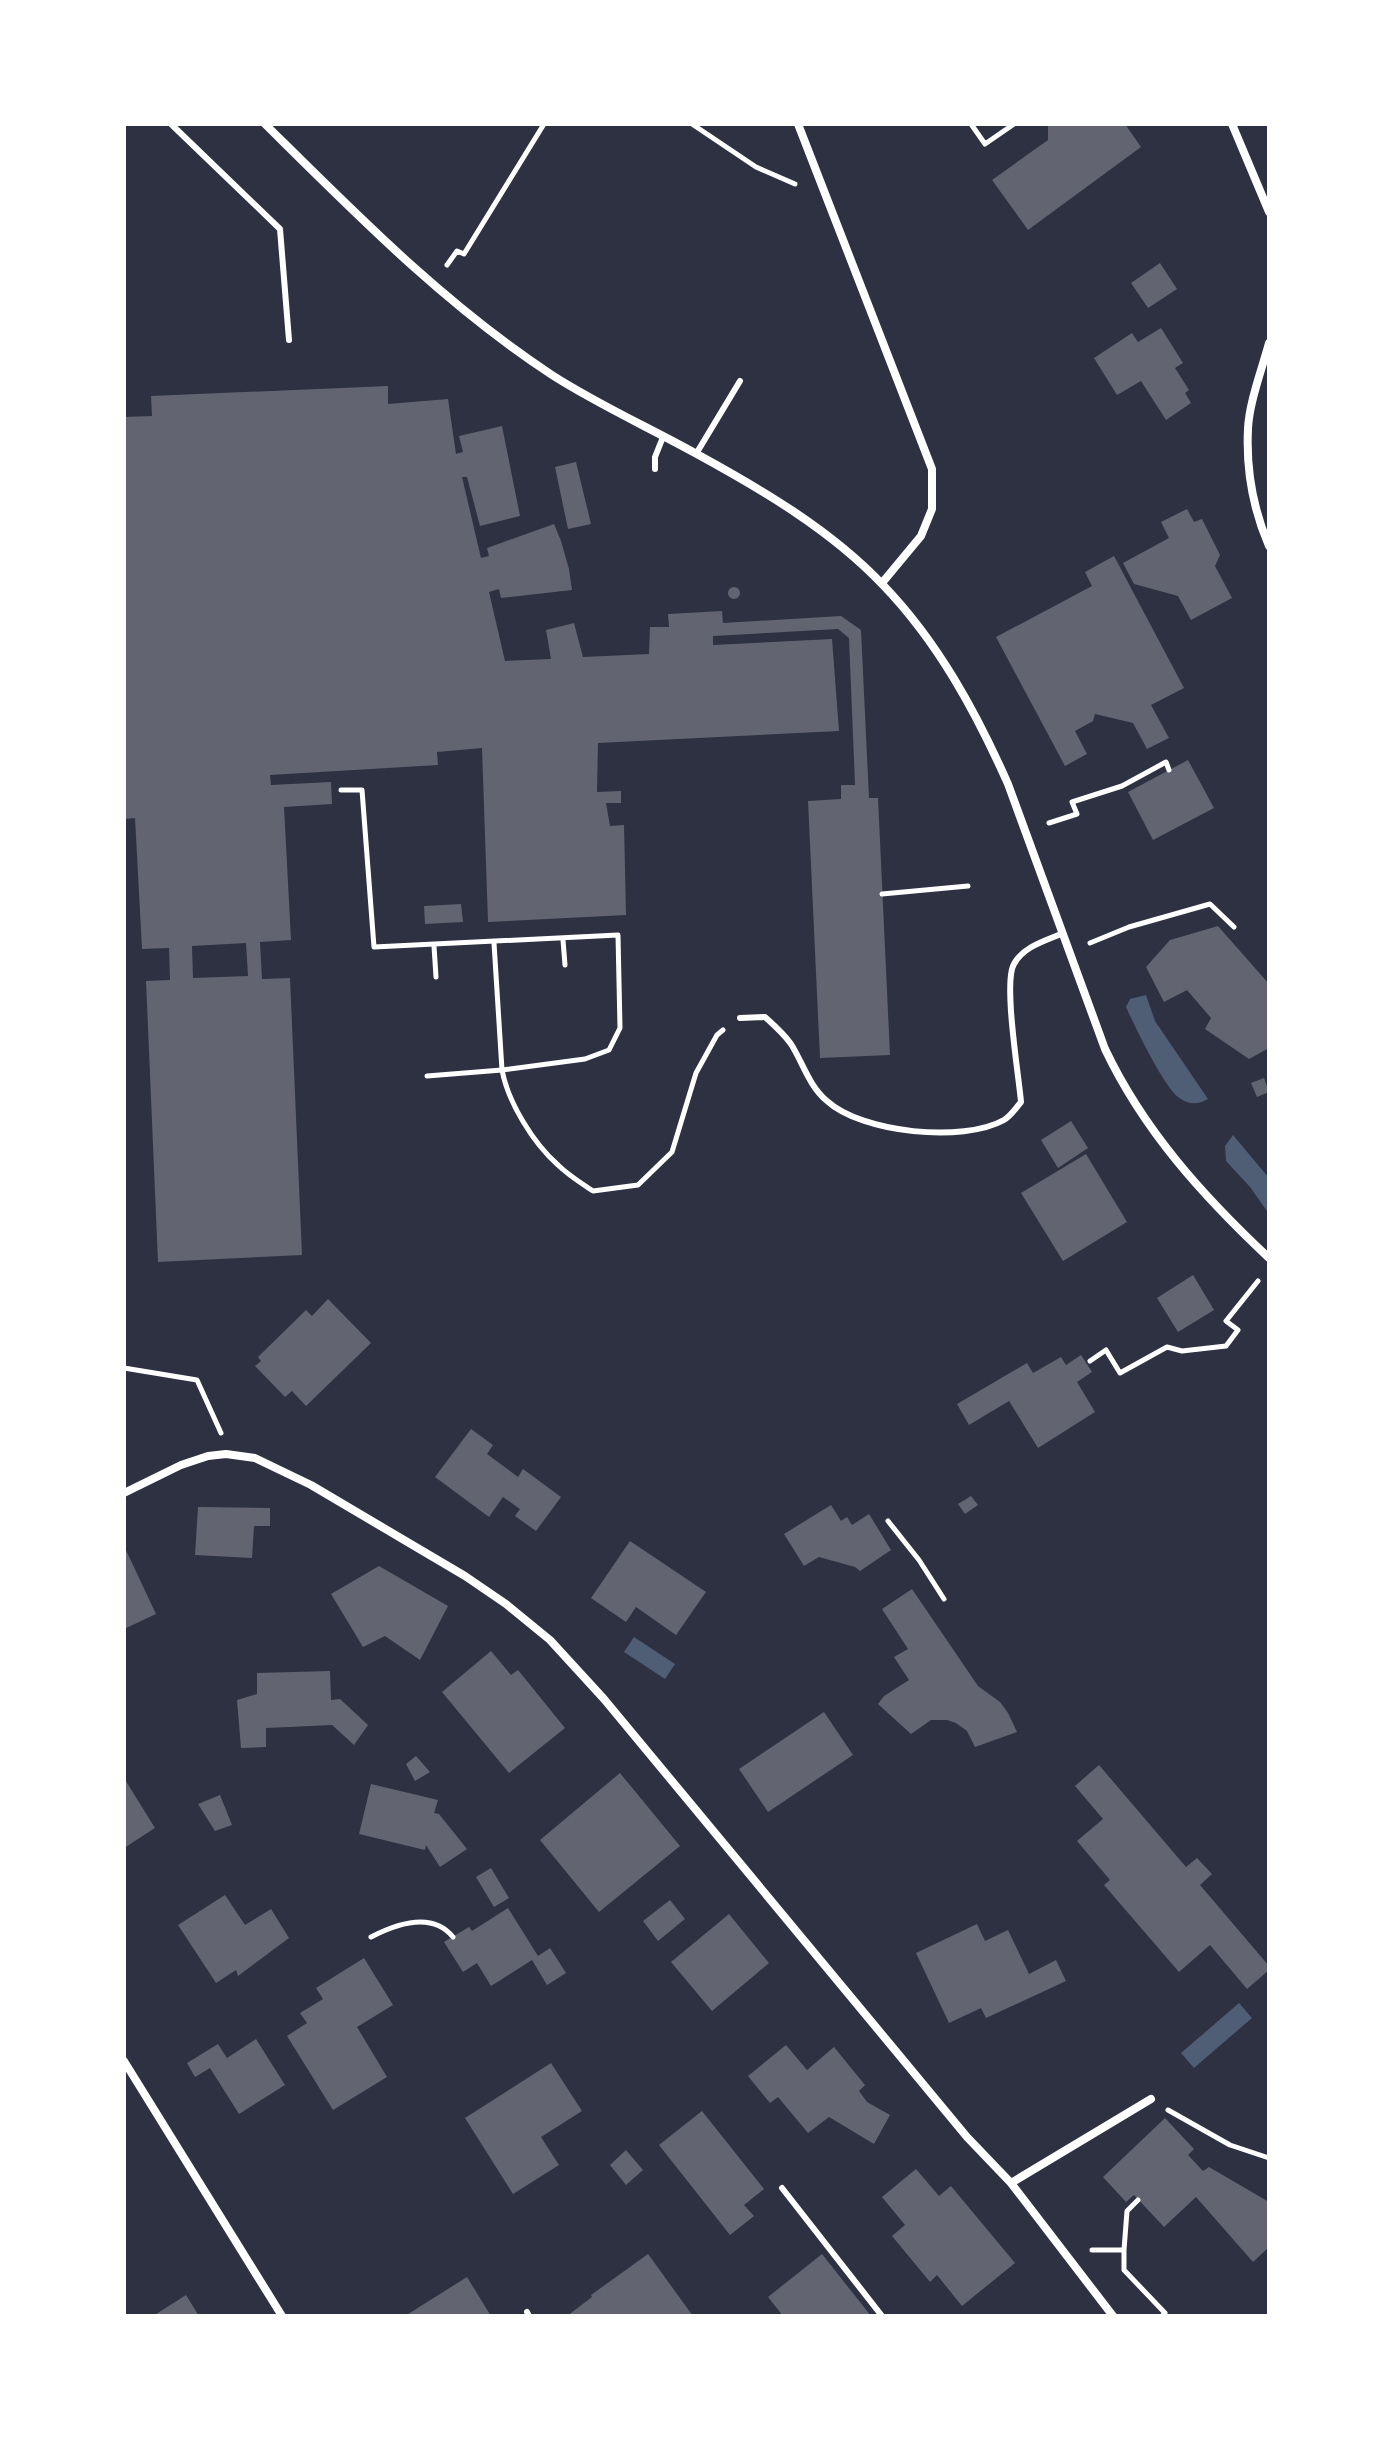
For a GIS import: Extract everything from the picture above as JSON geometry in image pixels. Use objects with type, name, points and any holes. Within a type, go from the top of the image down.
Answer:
[{"type":"street","points":[[265,124],[382,239],[444,293],[552,375],[696,454],[799,516],[845,550],[882,583],[936,649],[989,742],[1008,784],[1105,1049],[1124,1090],[1180,1167],[1222,1214],[1269,1258]]},
{"type":"street","points":[[798,124],[932,469],[932,509],[921,536],[882,583]]},
{"type":"street","points":[[1232,124],[1269,212]]},
{"type":"street","points":[[1269,343],[1248,426],[1249,475],[1257,518],[1269,546]]},
{"type":"street","points":[[124,1493],[181,1465],[208,1456],[226,1454],[255,1458],[311,1485],[465,1576],[550,1640],[604,1699],[967,2137],[1011,2183],[1113,2316]]},
{"type":"street","points":[[124,2061],[282,2316]]},
{"type":"street","points":[[1011,2183],[1151,2099]]},
{"type":"lane","points":[[171,124],[280,229],[289,340]]},
{"type":"lane","points":[[696,454],[740,381]]},
{"type":"lane","points":[[655,469],[655,457],[663,437]]},
{"type":"lane","points":[[740,1018],[765,1017],[790,1043],[812,1084],[826,1101],[861,1120],[926,1133],[981,1129],[1007,1119],[1021,1102],[1010,992],[1012,965],[1029,948],[1061,934]]},
{"type":"lane","points":[[782,2188],[882,2316]]},
{"type":"path","points":[[446,266],[457,251],[464,254],[544,124]]},
{"type":"path","points":[[692,124],[756,167],[799,186]]},
{"type":"path","points":[[971,124],[985,144],[1014,124]]},
{"type":"path","points":[[1049,823],[1077,814],[1072,802],[1122,786],[1166,762],[1169,770]]},
{"type":"path","points":[[341,790],[362,790],[374,947],[618,935],[620,1028],[609,1050],[585,1059],[427,1076]]},
{"type":"path","points":[[882,894],[968,886]]},
{"type":"path","points":[[1094,941],[1129,927],[1210,904],[1234,927]]},
{"type":"path","points":[[563,940],[565,965]]},
{"type":"path","points":[[494,943],[506,1091],[518,1114],[556,1164],[593,1191],[638,1185],[672,1152],[696,1073],[717,1035],[740,1018]]},
{"type":"path","points":[[434,946],[436,977]]},
{"type":"path","points":[[1090,1361],[1106,1350],[1120,1373],[1167,1347],[1182,1351],[1226,1346],[1238,1330],[1226,1321],[1258,1281]]},
{"type":"path","points":[[124,1368],[197,1380],[225,1442]]},
{"type":"path","points":[[888,1521],[919,1560],[944,1599]]},
{"type":"path","points":[[371,1937],[421,1921],[438,1925],[453,1937]]},
{"type":"path","points":[[1151,2099],[1230,2145],[1269,2158]]},
{"type":"path","points":[[1138,2200],[1127,2211],[1124,2270],[1165,2313],[1162,2316]]},
{"type":"path","points":[[1083,2250],[1124,2250]]},
{"type":"water","points":[[1146,995],[1155,1021],[1208,1099],[1193,1103],[1182,1100],[1157,1069],[1126,1007],[1130,999]]},
{"type":"water","points":[[1233,1135],[1269,1178],[1269,1214],[1226,1161],[1225,1146]]},
{"type":"water","points":[[634,1637],[675,1664],[665,1679],[624,1652]]},
{"type":"water","points":[[1239,2003],[1252,2018],[1194,2068],[1181,2053]]},
{"type":"building","points":[[1048,124],[1125,124],[1141,147],[1028,230],[992,180],[1048,140]]},
{"type":"building","points":[[1160,263],[1177,289],[1148,308],[1131,283]]},
{"type":"building","points":[[1161,328],[1183,363],[1175,368],[1189,390],[1185,393],[1191,403],[1166,420],[1141,381],[1117,395],[1094,358],[1132,333],[1138,342]]},
{"type":"building","points":[[388,386],[388,404],[448,399],[456,454],[463,452],[459,436],[502,426],[520,516],[480,526],[467,477],[462,477],[481,558],[489,556],[487,548],[554,524],[569,569],[572,590],[501,598],[499,589],[489,592],[505,661],[551,659],[546,630],[574,623],[583,657],[649,654],[650,627],[669,627],[668,614],[722,611],[723,623],[841,616],[861,630],[869,798],[878,798],[890,1055],[820,1058],[808,801],[841,799],[841,785],[855,785],[849,638],[838,629],[713,636],[713,645],[832,639],[839,731],[598,743],[597,792],[621,791],[621,803],[606,803],[610,826],[624,825],[626,915],[488,922],[482,748],[437,752],[438,765],[270,775],[271,785],[331,782],[332,804],[284,807],[291,940],[260,942],[262,979],[290,978],[302,1255],[158,1262],[146,981],[170,980],[169,948],[142,949],[135,818],[124,819],[124,417],[152,416],[151,396]],"holes":[[[246,943],[248,976],[193,978],[192,946]]]},
{"type":"building","points":[[576,462],[591,524],[568,529],[555,467]]},
{"type":"building","points":[[1187,509],[1194,522],[1202,519],[1220,555],[1215,566],[1232,598],[1191,620],[1178,596],[1134,584],[1123,563],[1169,538],[1161,522]]},
{"type":"building","points":[[1114,556],[1184,688],[1151,705],[1169,738],[1147,749],[1133,723],[1095,714],[1093,721],[1075,731],[1087,754],[1065,766],[996,637],[1092,586],[1085,572]]},
{"type":"building","points":[[734,587],[740,593],[734,599],[728,593]]},
{"type":"building","points":[[1188,760],[1214,808],[1153,840],[1128,792]]},
{"type":"building","points":[[461,904],[463,922],[425,924],[424,906]]},
{"type":"building","points":[[1218,926],[1269,984],[1269,1048],[1249,1059],[1205,1029],[1211,1018],[1187,990],[1164,1002],[1146,967],[1170,940]]},
{"type":"building","points":[[1264,1078],[1269,1092],[1257,1097],[1251,1083]]},
{"type":"building","points":[[1071,1121],[1088,1148],[1058,1168],[1041,1140]]},
{"type":"building","points":[[1086,1154],[1127,1222],[1063,1261],[1021,1193]]},
{"type":"building","points":[[1193,1275],[1214,1310],[1178,1332],[1157,1298]]},
{"type":"building","points":[[328,1299],[371,1343],[306,1406],[292,1391],[285,1397],[255,1366],[261,1361],[258,1357],[306,1310],[312,1316]]},
{"type":"building","points":[[1081,1355],[1092,1372],[1077,1382],[1095,1412],[1038,1448],[1009,1401],[969,1425],[957,1404],[1027,1363],[1033,1373],[1061,1357],[1066,1365]]},
{"type":"building","points":[[471,1429],[493,1445],[487,1454],[518,1477],[523,1469],[561,1497],[536,1531],[515,1516],[520,1509],[503,1497],[489,1517],[435,1477]]},
{"type":"building","points":[[971,1496],[978,1505],[965,1514],[958,1504]]},
{"type":"building","points":[[831,1505],[841,1521],[847,1517],[852,1525],[869,1514],[891,1550],[860,1571],[819,1557],[804,1566],[784,1534]]},
{"type":"building","points":[[198,1507],[270,1508],[270,1526],[254,1526],[252,1558],[195,1555]]},
{"type":"building","points":[[630,1541],[706,1592],[676,1635],[636,1607],[626,1622],[591,1598]]},
{"type":"building","points":[[124,1546],[156,1614],[124,1629]]},
{"type":"building","points":[[379,1566],[448,1606],[420,1660],[385,1636],[363,1647],[331,1594]]},
{"type":"building","points":[[912,1589],[978,1686],[1000,1702],[1017,1732],[975,1747],[967,1731],[956,1723],[931,1720],[911,1734],[878,1704],[884,1696],[909,1680],[894,1657],[908,1649],[882,1609]]},
{"type":"building","points":[[491,1651],[511,1675],[518,1670],[565,1728],[509,1773],[442,1692]]},
{"type":"building","points":[[330,1671],[331,1700],[340,1699],[368,1725],[354,1745],[332,1725],[266,1728],[266,1747],[241,1748],[237,1700],[257,1694],[257,1673]]},
{"type":"building","points":[[824,1712],[853,1755],[768,1812],[739,1769]]},
{"type":"building","points":[[416,1756],[430,1772],[415,1781],[406,1764]]},
{"type":"building","points":[[1099,1765],[1186,1867],[1197,1858],[1212,1874],[1200,1885],[1269,1966],[1269,1970],[1247,1989],[1210,1945],[1179,1972],[1104,1885],[1110,1880],[1077,1841],[1103,1819],[1075,1786]]},
{"type":"building","points":[[620,1773],[680,1846],[599,1912],[540,1840]]},
{"type":"building","points":[[124,1778],[155,1828],[124,1848]]},
{"type":"building","points":[[371,1784],[438,1800],[434,1813],[439,1814],[467,1849],[440,1867],[426,1845],[425,1850],[359,1834]]},
{"type":"building","points":[[220,1795],[232,1825],[215,1831],[198,1804]]},
{"type":"building","points":[[491,1868],[509,1898],[494,1907],[476,1877]]},
{"type":"building","points":[[225,1895],[245,1925],[271,1909],[289,1938],[238,1976],[236,1970],[216,1983],[178,1925]]},
{"type":"building","points":[[670,1900],[685,1919],[658,1941],[643,1921]]},
{"type":"building","points":[[508,1908],[538,1956],[550,1948],[566,1973],[547,1985],[532,1960],[491,1986],[477,1963],[463,1972],[444,1942],[469,1927],[472,1931]]},
{"type":"building","points":[[729,1914],[769,1963],[712,2011],[671,1962]]},
{"type":"building","points":[[977,1924],[985,1941],[1008,1930],[1029,1974],[1056,1960],[1066,1981],[986,2018],[981,2008],[949,2023],[916,1953]]},
{"type":"building","points":[[364,1958],[393,2005],[357,2027],[387,2077],[333,2110],[287,2036],[307,2023],[300,2013],[323,1999],[316,1988]]},
{"type":"building","points":[[256,2039],[285,2085],[239,2114],[210,2068],[195,2077],[187,2063],[218,2044],[227,2058]]},
{"type":"building","points":[[786,2045],[807,2070],[834,2047],[865,2085],[859,2091],[867,2102],[890,2115],[874,2144],[829,2117],[808,2133],[778,2097],[770,2103],[748,2076]]},
{"type":"building","points":[[551,2063],[582,2111],[541,2137],[559,2165],[513,2194],[465,2118]]},
{"type":"building","points":[[702,2111],[764,2189],[744,2205],[754,2216],[730,2235],[659,2145]]},
{"type":"building","points":[[1165,2118],[1194,2149],[1188,2155],[1203,2171],[1209,2167],[1269,2202],[1269,2247],[1253,2262],[1196,2197],[1164,2227],[1134,2195],[1126,2202],[1103,2177]]},
{"type":"building","points":[[626,2150],[643,2170],[626,2185],[610,2165]]},
{"type":"building","points":[[916,2169],[939,2196],[951,2186],[1015,2263],[962,2306],[937,2275],[930,2282],[892,2236],[905,2225],[882,2197]]},
{"type":"building","points":[[648,2254],[693,2316],[567,2316],[591,2295]]},
{"type":"building","points":[[822,2254],[871,2316],[783,2316],[768,2297]]},
{"type":"building","points":[[467,2277],[491,2316],[405,2316]]},
{"type":"building","points":[[186,2295],[199,2316],[153,2316]]}]
